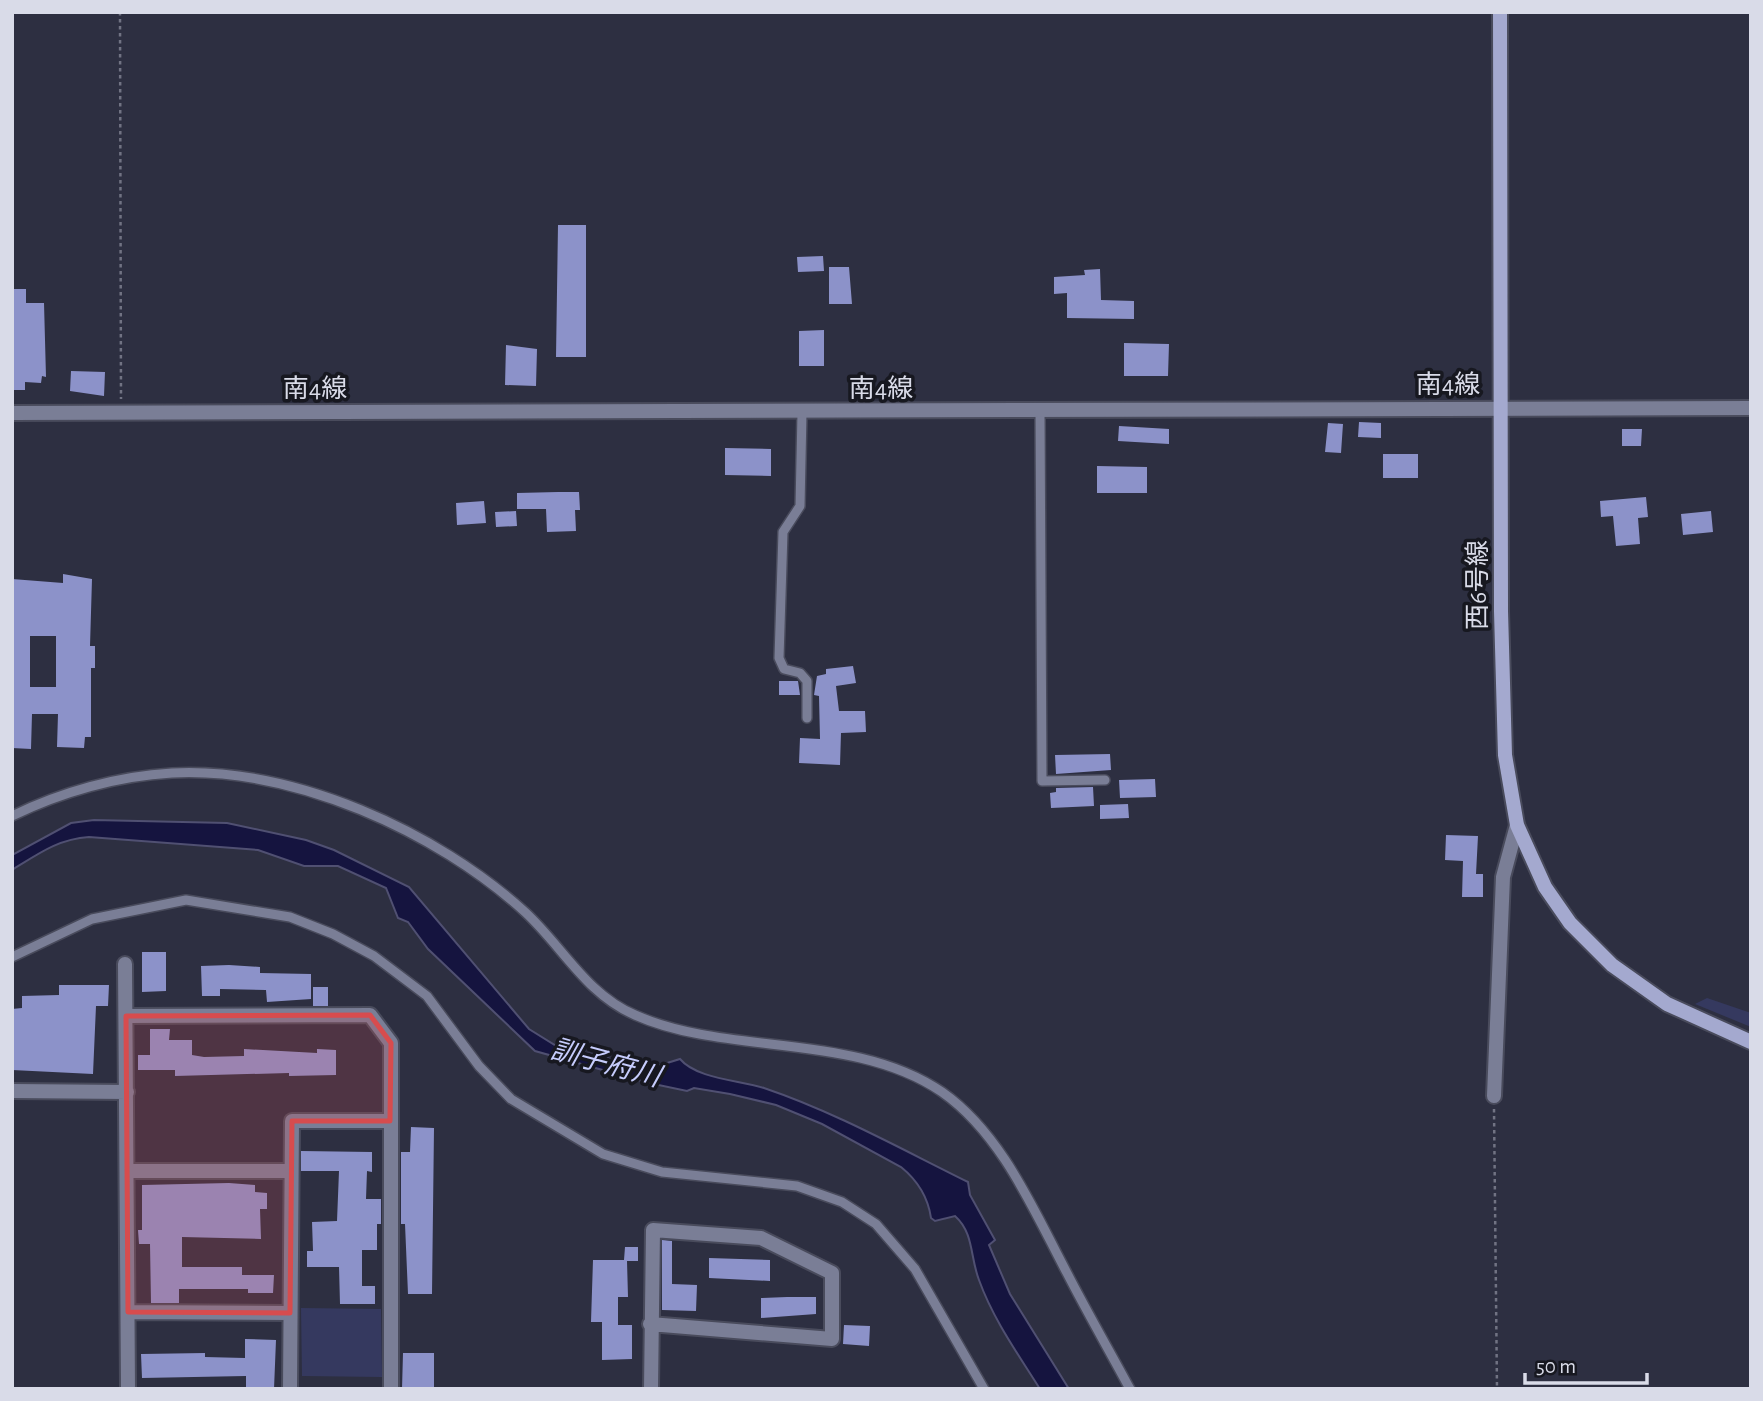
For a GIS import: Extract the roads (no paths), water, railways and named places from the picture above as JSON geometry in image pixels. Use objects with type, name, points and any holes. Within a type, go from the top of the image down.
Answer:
[{"type":"street","name":"西6号線","points":[[1500,12],[1501,611],[1505,755],[1517,825],[1545,887],[1570,923],[1612,965],[1667,1004],[1751,1042]]},
{"type":"street","name":"南4線","points":[[12,413],[802,413],[1751,408]]},
{"type":"street","points":[[1494,1096],[1503,877],[1517,825]]},
{"type":"street","points":[[125,964],[128,1389]]},
{"type":"street","points":[[126,1016],[370,1015],[391,1043],[391,1389]]},
{"type":"street","points":[[12,1091],[127,1092]]},
{"type":"street","points":[[290,1389],[292,1121],[390,1121]]},
{"type":"street","points":[[127,1171],[290,1171]]},
{"type":"street","points":[[650,1324],[832,1339],[832,1273],[761,1238],[653,1230],[650,1324],[651,1389]]},
{"type":"street","points":[[128,1312],[290,1313]]},
{"type":"lane","points":[[1040,411],[1042,781],[1105,780]]},
{"type":"lane","points":[[802,413],[800,506],[783,532],[779,658],[784,669],[800,673],[807,681],[807,718]]},
{"type":"lane","points":[[12,816],[50,800],[95,787],[135,777],[175,773],[268,781],[321,796],[370,812],[434,845],[525,913],[602,996],[633,1015],[664,1027],[804,1048],[866,1060],[907,1074],[942,1092],[969,1116],[996,1149],[1021,1187],[1130,1389]]},
{"type":"lane","points":[[12,957],[92,919],[186,900],[290,917],[333,934],[374,956],[427,996],[479,1066],[511,1099],[603,1154],[662,1172],[797,1186],[842,1202],[876,1224],[915,1269],[984,1389]]},
{"type":"water","name":"訓子府川","points":[[94,820],[227,823],[306,840],[334,850],[409,887],[529,1029],[558,1047],[605,1057],[632,1068],[648,1069],[680,1059],[687,1066],[707,1075],[764,1088],[816,1108],[968,1182],[970,1195],[995,1240],[989,1245],[1010,1294],[1069,1389],[1040,1389],[991,1309],[976,1271],[966,1230],[955,1216],[935,1221],[931,1218],[921,1190],[901,1167],[822,1124],[776,1105],[730,1094],[694,1088],[687,1091],[649,1083],[535,1051],[428,949],[408,922],[398,918],[386,888],[338,866],[304,866],[258,850],[89,837],[58,844],[12,870],[12,855],[71,823]]}]
